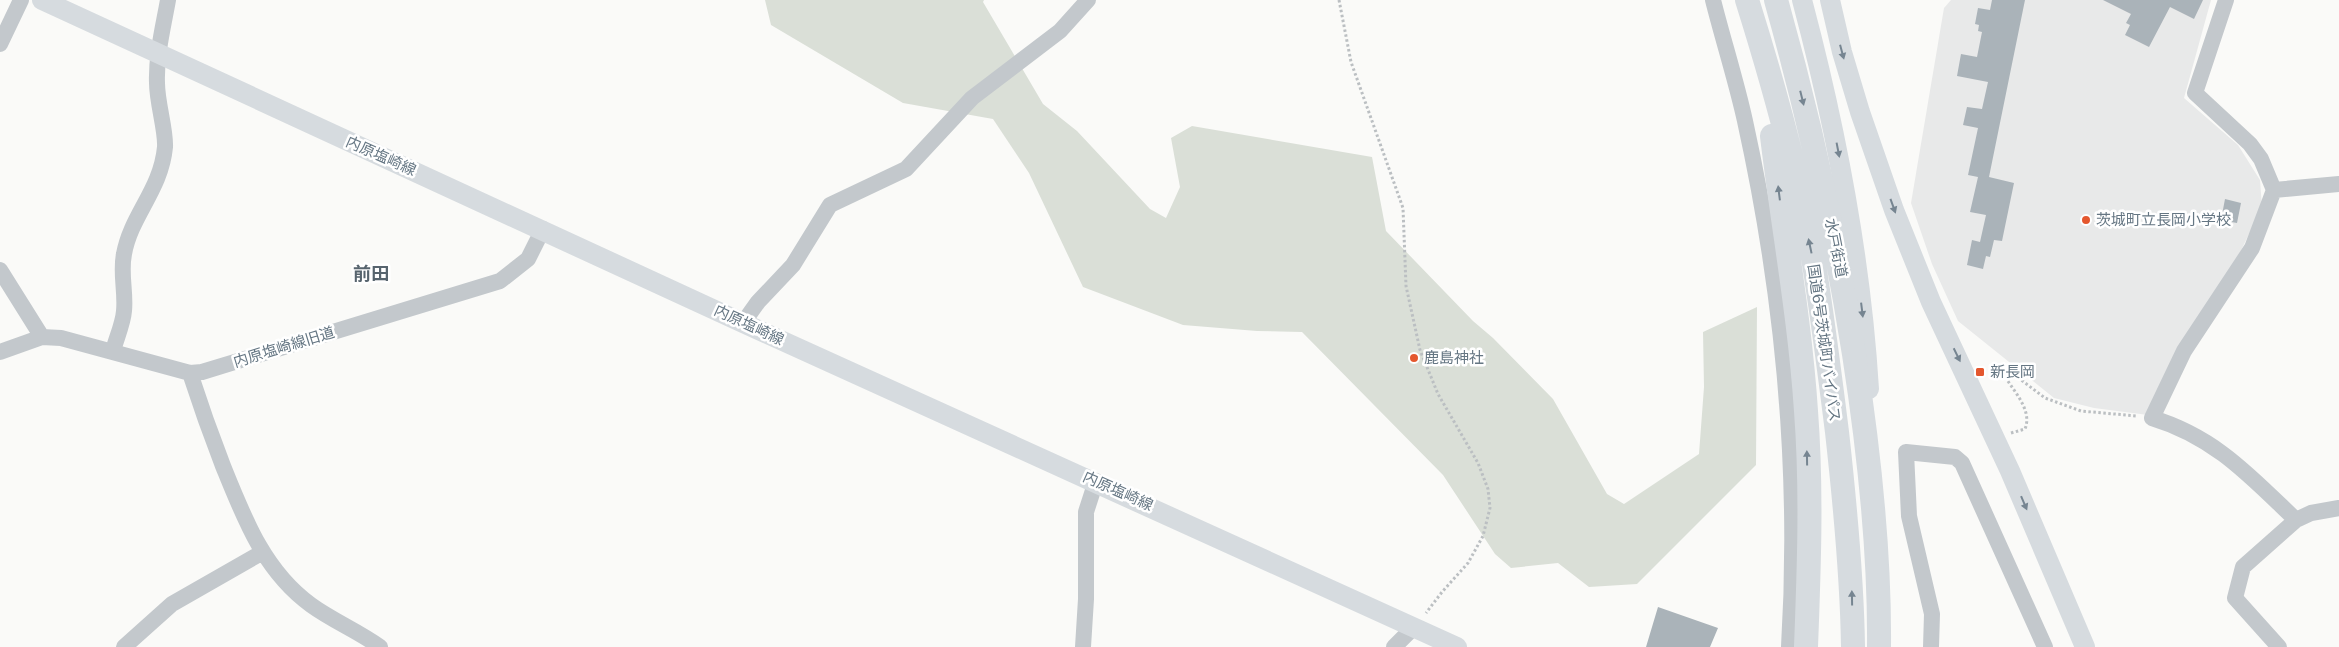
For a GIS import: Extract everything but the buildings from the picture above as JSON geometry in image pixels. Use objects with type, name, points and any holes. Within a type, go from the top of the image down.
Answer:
[{"type":"highway","points":[[1747,0],[1761,45],[1782,218],[1795,304],[1806,412],[1809,568],[1806,647]]},
{"type":"highway","name":"水戸街道","points":[[1776,0],[1814,144],[1841,270],[1874,500]]},
{"type":"highway","name":"国道6号茨城町バイパス","points":[[1761,45],[1793,169],[1814,262],[1826,343],[1846,514],[1853,594],[1853,647]]},
{"type":"highway","points":[[1874,500],[1880,610],[1879,647]]},
{"type":"main road","name":"内原塩崎線","points":[[42,0],[1457,647]]},
{"type":"main road","points":[[1802,0],[1826,91],[1847,195],[1866,344],[1874,500]]},
{"type":"main road","points":[[1830,1],[1860,112],[1894,210],[1931,302],[2010,471],[2085,647]]},
{"type":"street","points":[[0,44],[21,0]]},
{"type":"street","points":[[113,351],[124,312],[122,273],[124,253],[129,236],[158,180],[163,164],[165,144],[158,107],[158,54],[168,0]]},
{"type":"street","points":[[743,322],[758,302],[793,265],[830,205],[906,168],[972,98],[1060,31],[1088,0]]},
{"type":"street","points":[[1713,0],[1744,120],[1765,222],[1784,353],[1791,432],[1794,514],[1793,583],[1789,647]]},
{"type":"street","points":[[2226,0],[2195,93],[2250,144],[2261,159],[2274,190],[2252,248],[2184,351],[2152,418],[2214,446],[2248,472],[2296,520]]},
{"type":"street","points":[[2274,190],[2339,184]]},
{"type":"street","name":"内原塩崎線旧道","points":[[0,352],[42,337],[61,338],[190,373],[202,372],[500,282],[528,258],[542,229]]},
{"type":"street","points":[[0,270],[42,337]]},
{"type":"street","points":[[190,373],[205,419],[243,516],[263,552],[280,575],[311,605],[380,647]]},
{"type":"street","points":[[1931,647],[1932,614],[1908,516],[1906,452],[1955,457],[1962,463],[2045,647]]},
{"type":"street","points":[[1083,647],[1086,599],[1086,512],[1096,482]]},
{"type":"street","points":[[2279,647],[2236,598],[2243,567],[2296,520],[2311,512],[2339,508]]},
{"type":"street","points":[[124,647],[172,604],[263,552]]},
{"type":"street","points":[[1394,647],[1414,627]]},
{"type":"path","points":[[1339,0],[1350,62],[1403,208],[1405,279],[1420,350],[1438,394],[1478,463],[1488,489],[1490,508],[1488,521],[1468,563],[1414,627]]},
{"type":"path","points":[[2009,434],[2025,430],[2028,421],[2024,406],[2002,373],[2008,370],[2045,398],[2080,411],[2152,418]]},
{"type":"shaded area","points":[[765,0],[984,0],[983,2],[1043,104],[1077,131],[1150,209],[1166,218],[1180,187],[1171,138],[1192,126],[1372,157],[1386,231],[1473,321],[1493,338],[1553,399],[1607,494],[1624,504],[1699,454],[1704,387],[1703,332],[1757,307],[1756,465],[1637,584],[1589,587],[1558,563],[1511,568],[1495,554],[1443,475],[1302,332],[1257,331],[1183,325],[1083,287],[1029,173],[993,119],[903,103],[771,25]]},
{"type":"shaded area","name":"茨城町立長岡小学校","points":[[1951,0],[2211,0],[2184,98],[2238,145],[2260,180],[2262,207],[2233,267],[2148,415],[2094,408],[2054,398],[1958,321],[1932,264],[1911,203],[1944,8]]},
{"type":"place","name":"茨城町立長岡小学校","points":[[2086,220]]},
{"type":"place","name":"鹿島神社","points":[[1414,358]]},
{"type":"place","name":"新長岡","points":[[1980,372]]},
{"type":"district","name":"前田","points":[[371,274]]}]
